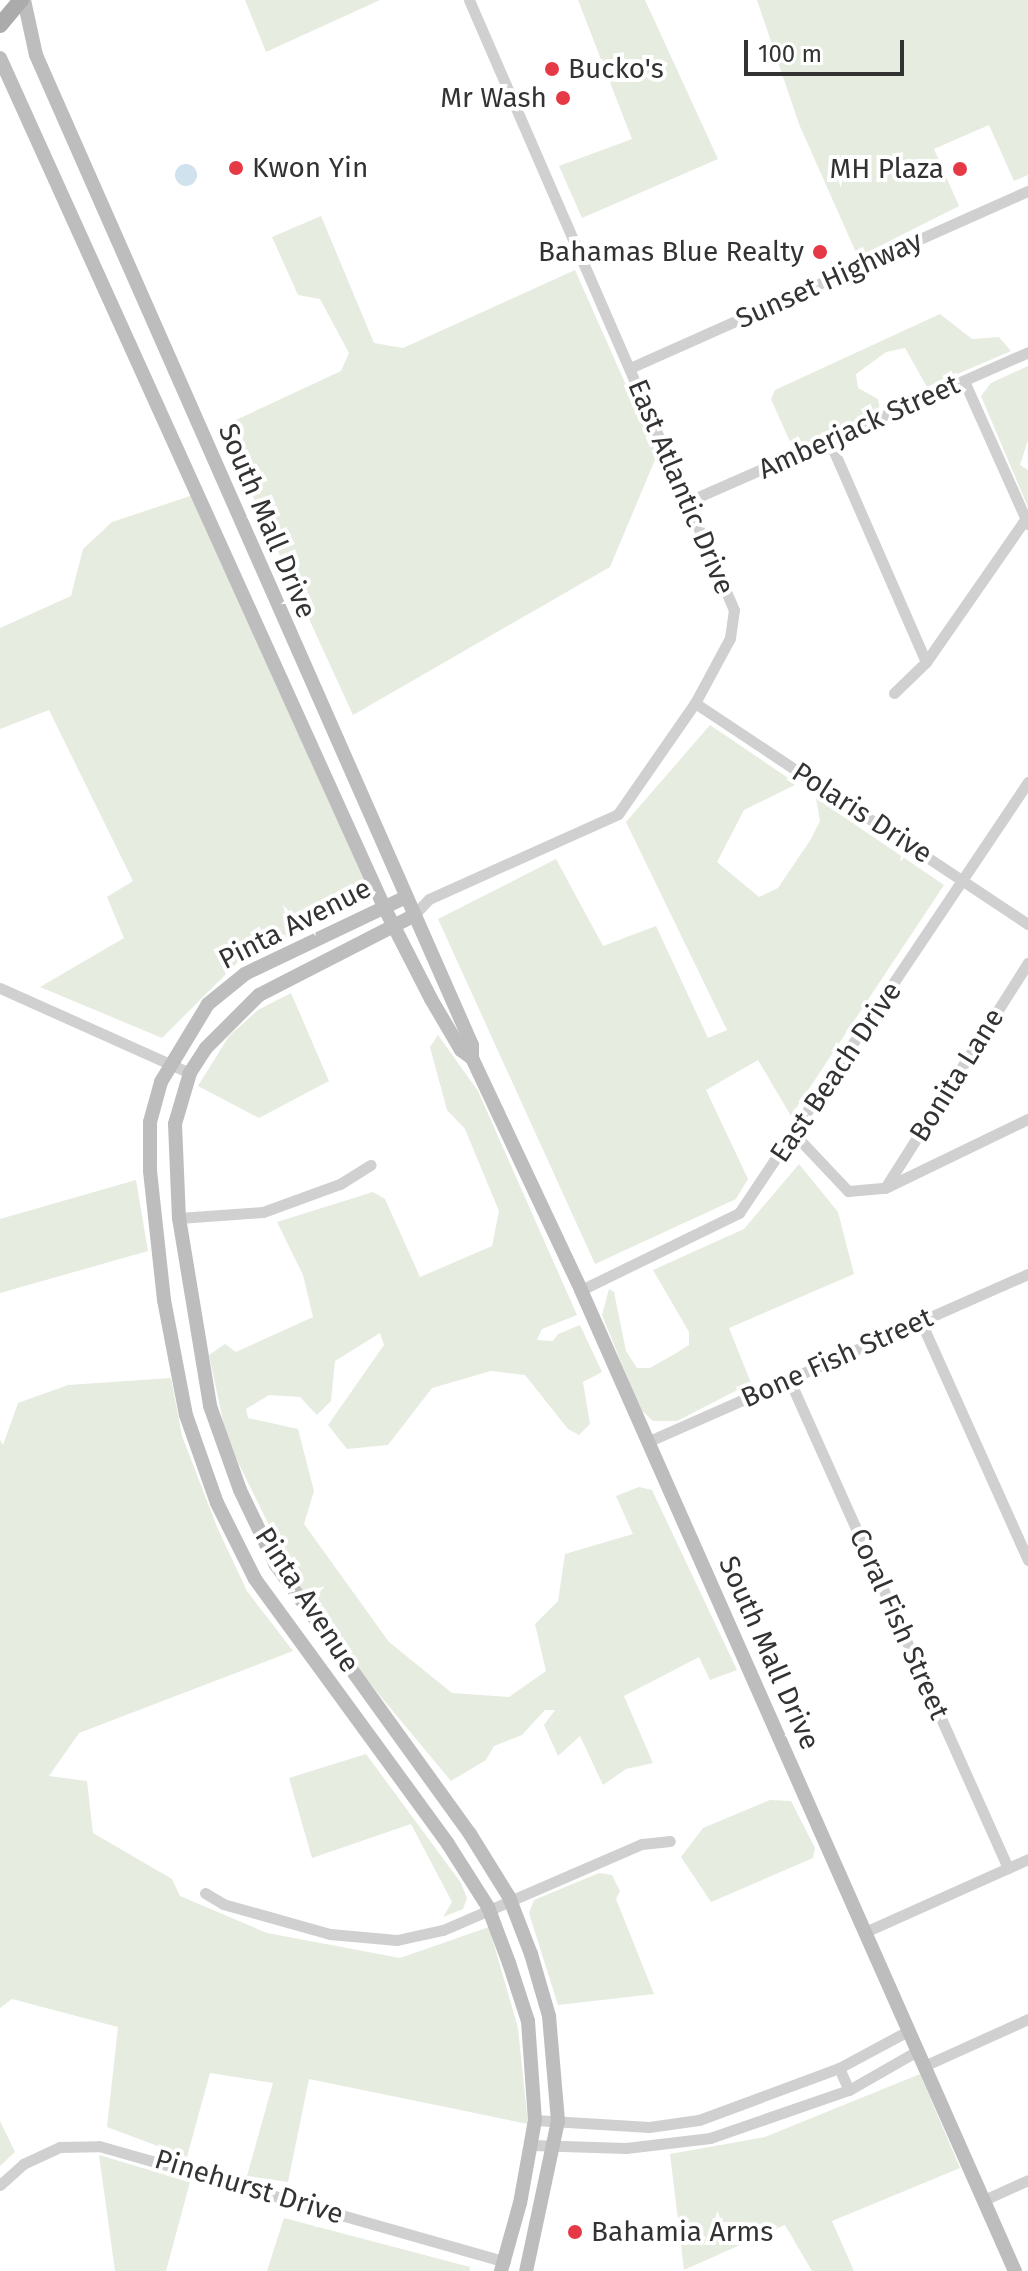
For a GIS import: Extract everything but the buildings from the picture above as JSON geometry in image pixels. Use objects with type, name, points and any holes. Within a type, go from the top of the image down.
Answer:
[{"type":"main road","points":[[0,25],[23,0]]},
{"type":"street","name":"South Mall Drive","points":[[23,0],[36,55],[356,792],[472,1045],[472,1058],[581,1290],[1015,2271]]},
{"type":"street","name":"East Atlantic Drive","points":[[413,916],[429,899],[609,821],[628,803],[695,703],[730,638],[734,610],[469,0]]},
{"type":"street","name":"South Mall Drive","points":[[0,58],[384,907],[461,1050],[472,1058]]},
{"type":"street","name":"Sunset Highway","points":[[630,368],[1028,191]]},
{"type":"street","name":"Amberjack Street","points":[[689,501],[1028,352]]},
{"type":"street","points":[[894,693],[926,662],[1026,522],[964,381]]},
{"type":"street","points":[[829,440],[926,662]]},
{"type":"street","name":"Polaris Drive","points":[[695,703],[1028,924]]},
{"type":"street","name":"East Beach Drive","points":[[581,1290],[739,1213],[796,1136],[1028,782]]},
{"type":"street","points":[[336,801],[356,792]]},
{"type":"street","name":"East Atlantic Drive","points":[[404,898],[429,899]]},
{"type":"street","name":"Pinta Avenue","points":[[404,898],[225,988],[186,1033],[169,1064],[154,1103],[149,1143],[164,1300],[186,1415],[217,1503],[255,1579],[432,1821],[488,1907],[528,2021],[535,2120],[503,2266]]},
{"type":"street","name":"Pinta Avenue","points":[[413,916],[259,995],[225,1025],[190,1073],[175,1124],[179,1218],[210,1406],[240,1490],[276,1565],[426,1770],[509,1897],[549,2016],[558,2121],[526,2271]]},
{"type":"street","name":"Bonita Lane","points":[[885,1188],[1028,963]]},
{"type":"street","points":[[0,988],[190,1073]]},
{"type":"street","points":[[796,1136],[848,1191],[885,1188],[1028,1119]]},
{"type":"street","points":[[179,1218],[263,1212],[340,1184],[370,1165]]},
{"type":"street","name":"Bone Fish Street","points":[[647,1442],[1028,1274]]},
{"type":"street","points":[[921,1322],[1028,1560]]},
{"type":"street","name":"Coral Fish Street","points":[[789,1379],[1008,1868]]},
{"type":"street","points":[[255,1579],[276,1565]]},
{"type":"street","points":[[205,1893],[272,1920],[330,1934],[397,1940],[443,1930],[509,1897],[642,1844],[670,1841]]},
{"type":"street","points":[[865,1932],[1028,1859]]},
{"type":"street","points":[[924,2066],[1028,2019]]},
{"type":"street","points":[[535,2120],[625,2127],[699,2120],[839,2068],[908,2031]]},
{"type":"street","points":[[531,2145],[626,2148],[710,2138],[849,2090],[917,2051]]},
{"type":"street","points":[[839,2068],[849,2090]]},
{"type":"street","points":[[625,2127],[626,2148]]},
{"type":"street","name":"Pinehurst Drive","points":[[0,2185],[40,2155],[60,2147],[99,2146],[503,2266]]},
{"type":"street","points":[[984,2200],[1028,2180]]},
{"type":"shaded area","points":[[245,0],[380,0],[266,52]]},
{"type":"shaded area","points":[[578,0],[645,0],[718,159],[582,218],[559,166],[632,139]]},
{"type":"shaded area","points":[[757,0],[1028,0],[1028,175],[1014,181],[989,125],[934,149],[959,206],[858,257],[799,124]]},
{"type":"shaded area","points":[[321,216],[374,343],[403,348],[575,270],[657,455],[610,567],[353,715],[221,427],[341,371],[349,353],[320,299],[298,295],[272,237]]},
{"type":"shaded area","points":[[940,314],[972,339],[999,337],[1011,351],[927,387],[905,348],[886,352],[856,374],[858,388],[878,399],[880,410],[796,449],[791,444],[771,399],[775,390]]},
{"type":"shaded area","points":[[1028,366],[1028,440],[1020,465],[1028,470],[1028,507],[981,396],[991,383]]},
{"type":"shaded area","points":[[193,495],[368,884],[360,900],[238,962],[162,1038],[40,987],[124,938],[107,897],[133,881],[49,710],[0,729],[0,628],[71,596],[83,549],[112,522]]},
{"type":"shaded area","points":[[710,725],[797,784],[744,810],[717,862],[759,897],[778,888],[811,839],[820,821],[816,798],[944,885],[791,1116],[758,1060],[706,1090],[748,1179],[736,1199],[595,1264],[438,919],[556,859],[603,946],[656,926],[708,1038],[727,1030],[626,822]]},
{"type":"shaded area","points":[[291,993],[329,1081],[259,1118],[198,1086],[229,1036],[258,1010]]},
{"type":"shaded area","points":[[438,1035],[478,1091],[577,1315],[542,1329],[537,1340],[553,1341],[558,1334],[580,1325],[602,1372],[583,1382],[590,1424],[579,1435],[568,1429],[525,1375],[491,1371],[432,1388],[388,1445],[347,1449],[328,1425],[384,1345],[380,1333],[335,1361],[331,1401],[317,1415],[300,1397],[269,1395],[246,1409],[248,1418],[298,1429],[314,1491],[304,1524],[389,1642],[452,1693],[509,1697],[546,1671],[535,1624],[558,1601],[565,1554],[633,1534],[616,1496],[639,1487],[652,1490],[737,1670],[710,1680],[699,1657],[624,1696],[653,1763],[626,1769],[603,1785],[580,1736],[558,1756],[544,1725],[555,1710],[545,1710],[522,1735],[494,1746],[486,1760],[451,1781],[343,1651],[297,1582],[227,1440],[209,1355],[225,1344],[236,1352],[313,1317],[303,1275],[277,1222],[373,1192],[385,1199],[420,1277],[492,1246],[499,1211],[465,1129],[447,1110],[430,1047]]},
{"type":"shaded area","points":[[799,1164],[838,1212],[854,1274],[729,1328],[751,1383],[677,1421],[653,1421],[640,1409],[602,1315],[609,1289],[614,1292],[626,1351],[637,1368],[650,1368],[689,1345],[689,1332],[653,1270],[744,1229]]},
{"type":"shaded area","points":[[136,1180],[148,1251],[0,1293],[0,1219]]},
{"type":"shaded area","points":[[171,1378],[182,1436],[217,1527],[247,1591],[293,1651],[79,1733],[49,1776],[87,1781],[93,1833],[172,1879],[180,1896],[267,1933],[400,1958],[489,1927],[518,2028],[528,2124],[309,2079],[288,2182],[247,2176],[273,2083],[210,2073],[187,2157],[107,2127],[118,2027],[12,1999],[0,2008],[0,1440],[3,1445],[18,1403],[68,1385]]},
{"type":"shaded area","points":[[366,1754],[461,1883],[467,1898],[463,1909],[443,1917],[452,1902],[411,1824],[312,1858],[289,1778]]},
{"type":"shaded area","points":[[770,1800],[791,1801],[815,1848],[813,1858],[711,1902],[681,1857],[703,1828]]},
{"type":"shaded area","points":[[599,1873],[612,1875],[620,1891],[616,1899],[654,1994],[558,2005],[529,1913],[534,1900]]},
{"type":"shaded area","points":[[920,2074],[960,2168],[832,2221],[854,2271],[812,2271],[785,2225],[684,2270],[670,2154],[765,2137]]},
{"type":"shaded area","points":[[0,2121],[15,2152],[0,2166]]},
{"type":"shaded area","points":[[99,2155],[190,2182],[166,2271],[115,2271]]},
{"type":"shaded area","points":[[284,2218],[470,2267],[470,2271],[267,2271]]},
{"type":"water","points":[[186,164],[194,167],[197,175],[194,183],[186,186],[178,183],[175,175],[178,167]]},
{"type":"place","name":"Bucko's","points":[[552,69]]},
{"type":"place","name":"Mr Wash","points":[[563,98]]},
{"type":"place","name":"Kwon Yin","points":[[236,168]]},
{"type":"place","name":"MH Plaza","points":[[960,169]]},
{"type":"place","name":"Bahamas Blue Realty","points":[[820,252]]},
{"type":"place","name":"Bahamia Arms","points":[[575,2232]]}]
